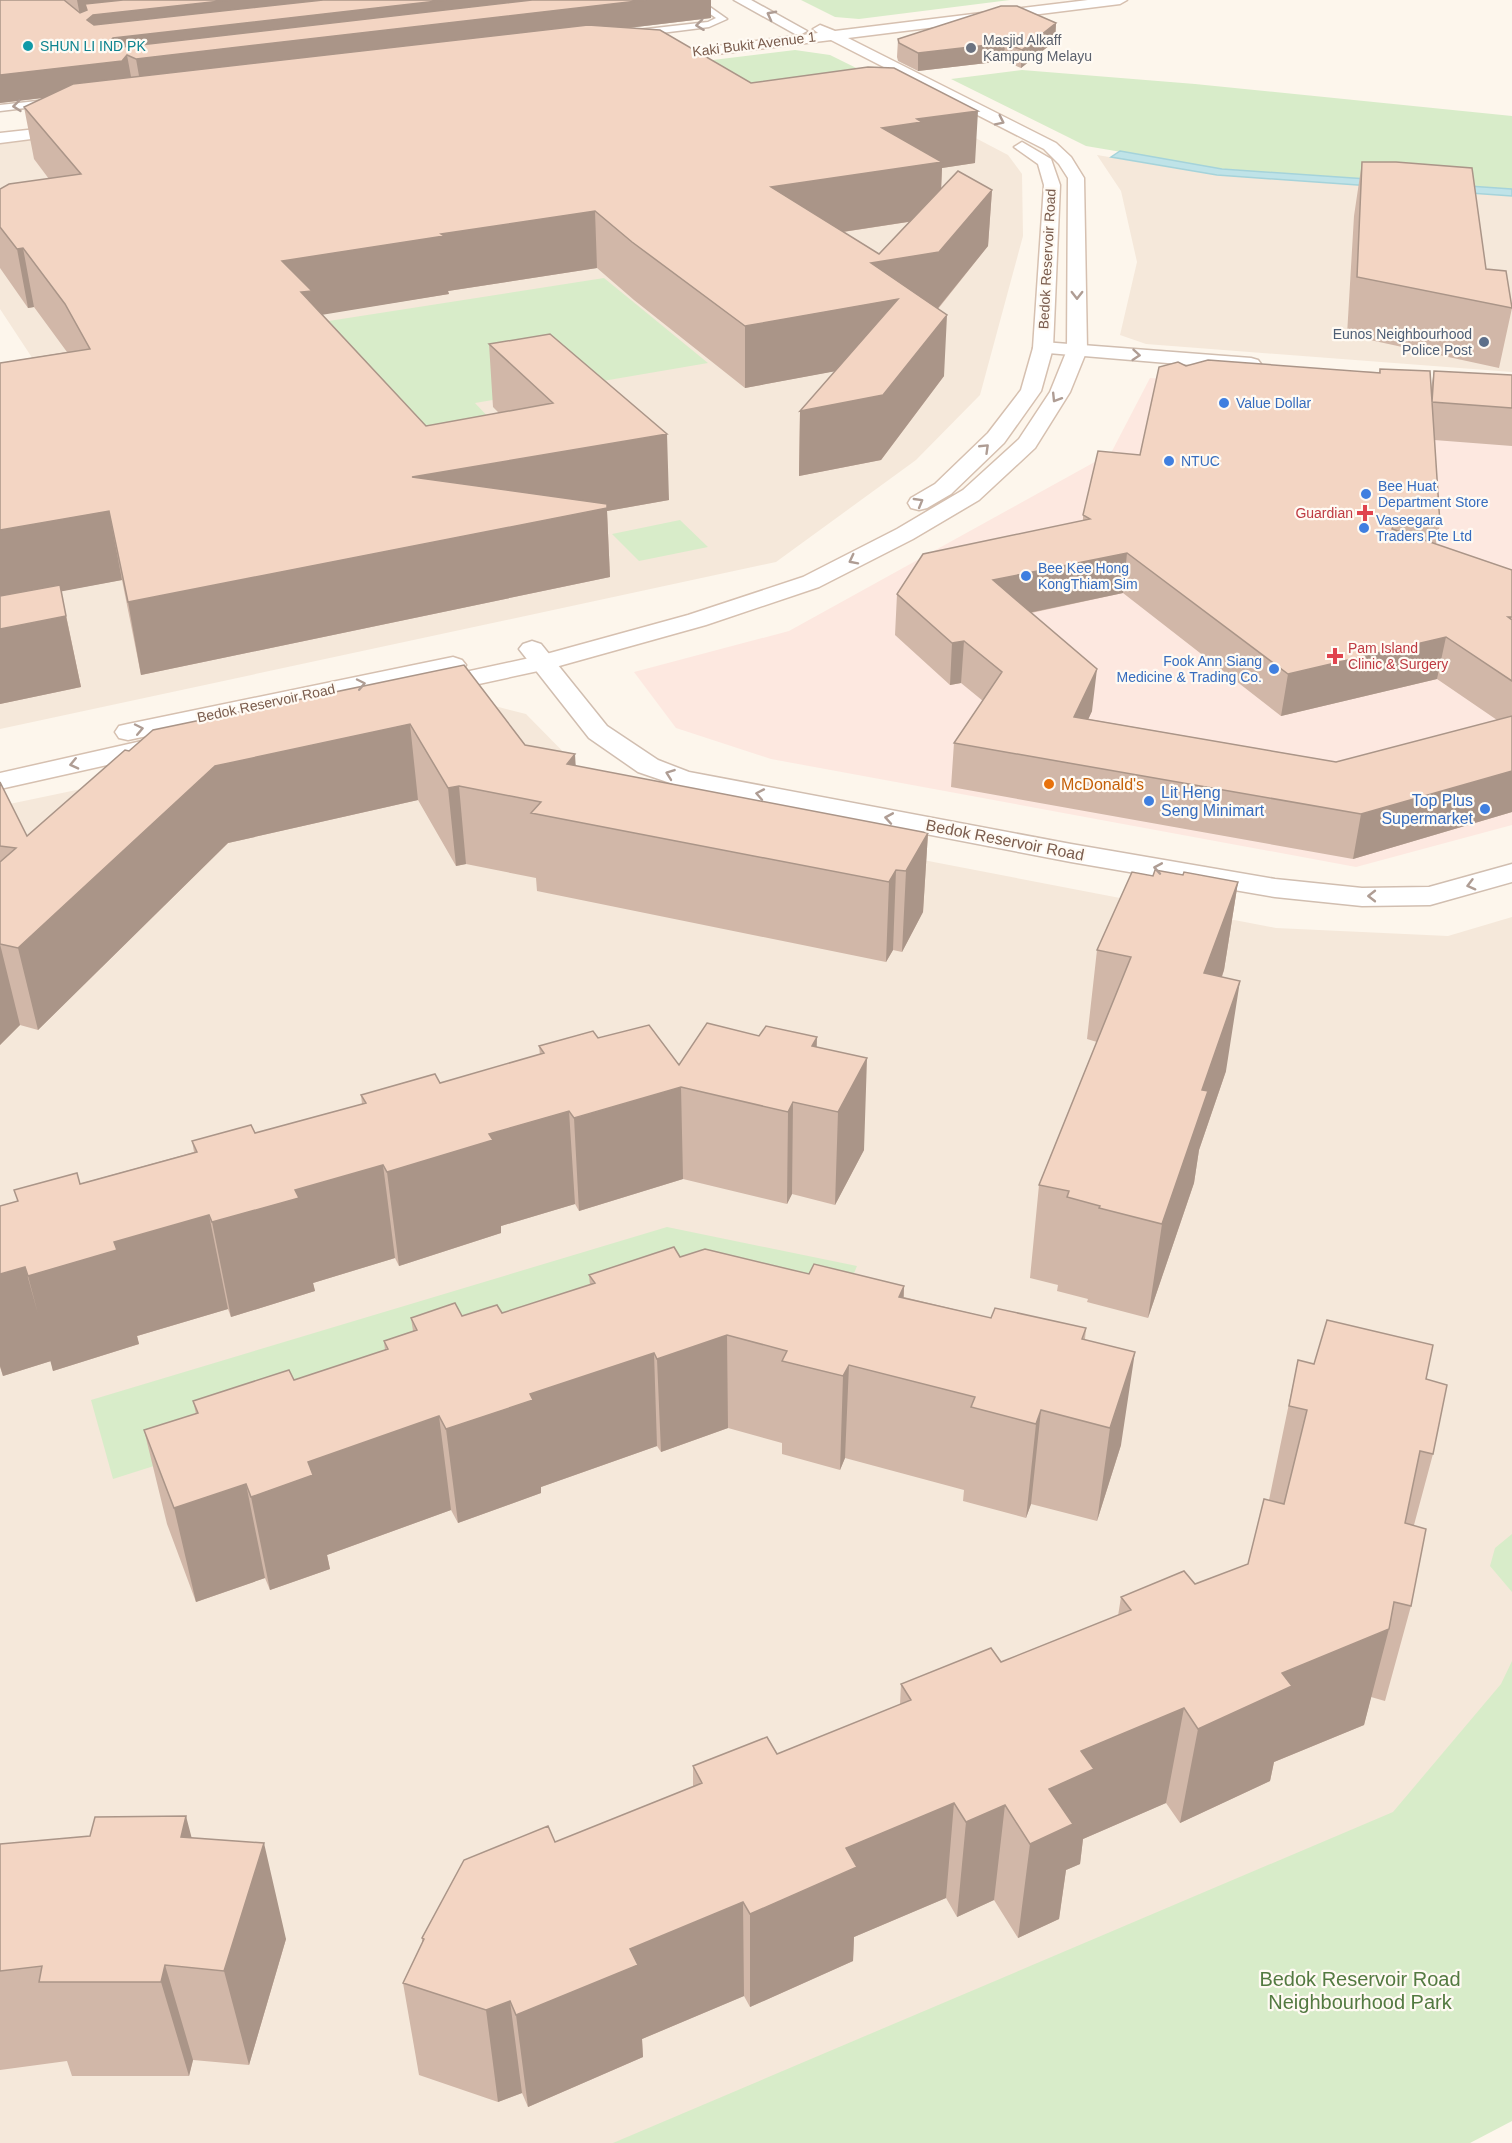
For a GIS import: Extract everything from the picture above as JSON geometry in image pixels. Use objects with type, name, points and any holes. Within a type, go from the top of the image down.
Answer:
[{"type":"main road","points":[[741,0],[814,33],[1120,0]]},
{"type":"main road","points":[[768,0],[814,33],[1067,0]]},
{"type":"main road","points":[[861,51],[862,40],[866,37],[914,24]]},
{"type":"main road","name":"Bedok Reservoir Road","points":[[0,759],[186,729],[538,656],[697,620],[811,582],[905,534],[971,495],[1027,442],[1060,392],[1077,350],[1076,178],[1067,162],[1050,146],[861,51],[814,33]]},
{"type":"main road","name":"Bedok Reservoir Road","points":[[538,656],[682,608],[782,571],[878,526],[943,489],[996,438],[1030,391],[1043,348],[1052,185],[1045,162],[1035,153],[814,33]]},
{"type":"main road","name":"Kaki Bukit Avenue 1","points":[[637,56],[814,33]]},
{"type":"main road","points":[[0,130],[83,125],[0,138]]},
{"type":"main road","name":"Bedok Reservoir Road","points":[[1043,348],[1273,366]]},
{"type":"main road","name":"Bedok Reservoir Road","points":[[538,656],[597,732],[648,766],[682,779],[1080,855],[1275,888],[1362,897],[1430,896],[1512,873]]},
{"type":"main road","name":"Bedok Reservoir Road","points":[[0,781],[186,729]]},
{"type":"lane","points":[[618,35],[709,24],[723,19],[692,1]]},
{"type":"lane","points":[[0,108],[69,101]]},
{"type":"shaded area","points":[[679,64],[901,99],[1008,155],[1022,174],[1023,236],[980,395],[916,460],[776,562],[0,729],[0,397],[52,388],[0,309],[0,144]]},
{"type":"shaded area","points":[[1097,155],[1217,175],[1512,196],[1512,372],[1146,344],[1120,335],[1137,262],[1121,191]]},
{"type":"shaded area","points":[[1150,378],[1512,405],[1512,825],[1356,867],[771,759],[676,728],[634,672],[789,631],[1111,453]]},
{"type":"shaded area","points":[[487,704],[526,714],[585,774],[674,812],[1276,928],[1448,936],[1512,917],[1512,2025],[1280,2143],[0,2143],[0,806]]},
{"type":"green space","points":[[801,0],[1010,0],[859,19],[835,17]]},
{"type":"green space","points":[[795,50],[830,55],[915,97],[773,114],[680,64]]},
{"type":"green space","points":[[1022,70],[1195,84],[1512,116],[1512,189],[1222,169],[1086,146],[951,79]]},
{"type":"green space","points":[[604,278],[708,363],[475,403],[530,461],[437,478],[303,325]]},
{"type":"green space","points":[[680,520],[708,547],[639,561],[612,534]]},
{"type":"green space","points":[[667,1227],[857,1266],[826,1342],[653,1307],[113,1479],[91,1400]]},
{"type":"green space","points":[[1512,1534],[1512,1592],[1490,1566],[1495,1548]]},
{"type":"green space","name":"Bedok Reservoir Road Neighbourhood Park","points":[[1512,1661],[1512,2121],[1470,2143],[613,2143],[1393,1812],[1501,1684]]},
{"type":"water","points":[[1120,151],[1222,169],[1512,189],[1512,196],[1217,175],[1111,157]]},
{"type":"building","points":[[0,0],[64,0],[80,13],[87,10],[85,4],[123,0],[230,0],[93,15],[87,20],[94,25],[323,0],[446,0],[113,38],[106,44],[114,48],[532,0],[646,0],[136,59],[127,55],[122,61],[0,75]]},
{"type":"building","points":[[1001,6],[1017,6],[1056,23],[1022,50],[1005,43],[918,53],[899,43],[898,39]]},
{"type":"building","points":[[588,25],[660,30],[751,83],[868,67],[894,68],[978,111],[917,119],[922,122],[882,128],[942,162],[771,187],[879,254],[958,171],[992,190],[939,252],[871,263],[947,315],[883,395],[800,411],[898,299],[745,326],[632,242],[595,211],[441,234],[444,236],[282,261],[312,291],[301,292],[426,426],[553,403],[489,344],[550,334],[667,434],[412,477],[607,504],[607,508],[128,602],[109,511],[0,530],[0,363],[90,349],[65,304],[23,248],[17,249],[0,227],[0,189],[9,184],[81,174],[24,107],[73,84]]},
{"type":"building","points":[[1362,162],[1396,162],[1472,168],[1486,269],[1506,271],[1512,308],[1357,277]]},
{"type":"building","points":[[1208,360],[1380,373],[1380,369],[1430,371],[1440,524],[1394,520],[1392,529],[1512,570],[1512,617],[1508,617],[1512,620],[1512,681],[1446,637],[1288,674],[1127,553],[993,580],[1097,669],[1074,717],[1336,762],[1512,716],[1512,771],[1361,814],[954,743],[1002,672],[964,641],[952,643],[897,594],[923,554],[1090,519],[1083,515],[1098,451],[1140,455],[1159,367],[1178,362],[1186,366]]},
{"type":"building","points":[[1434,371],[1512,375],[1512,408],[1432,402]]},
{"type":"building","points":[[60,585],[66,616],[0,629],[0,596]]},
{"type":"building","points":[[464,665],[525,745],[575,754],[567,764],[928,833],[906,871],[896,870],[889,882],[531,813],[541,802],[459,786],[448,788],[410,724],[215,766],[18,948],[0,944],[0,862],[16,848],[0,846],[0,782],[27,836],[125,750],[129,751],[153,730]]},
{"type":"building","points":[[1155,870],[1183,875],[1184,872],[1238,882],[1204,973],[1240,981],[1202,1090],[1208,1091],[1162,1224],[1099,1208],[1100,1206],[1067,1197],[1069,1191],[1039,1185],[1131,957],[1097,950],[1132,872],[1153,876]]},
{"type":"building","points":[[707,1023],[759,1036],[766,1026],[817,1037],[812,1046],[867,1058],[838,1112],[793,1102],[788,1112],[681,1087],[574,1118],[569,1111],[489,1134],[493,1140],[387,1172],[383,1165],[295,1190],[299,1198],[212,1222],[209,1215],[114,1242],[117,1250],[28,1276],[25,1267],[0,1274],[0,1206],[18,1201],[14,1190],[77,1173],[80,1184],[197,1152],[192,1141],[251,1125],[255,1133],[366,1103],[361,1095],[435,1074],[440,1083],[544,1053],[539,1046],[593,1031],[598,1038],[649,1025],[679,1065]]},
{"type":"building","points":[[674,1247],[680,1257],[705,1249],[809,1274],[814,1264],[904,1286],[899,1297],[991,1318],[995,1308],[1086,1328],[1082,1339],[1135,1352],[1110,1428],[1041,1410],[1036,1424],[971,1407],[975,1397],[849,1365],[843,1376],[782,1361],[787,1351],[727,1335],[657,1359],[654,1353],[530,1394],[533,1400],[446,1429],[439,1416],[308,1462],[313,1475],[251,1497],[246,1484],[174,1508],[144,1430],[198,1413],[193,1401],[289,1370],[294,1380],[388,1349],[384,1341],[417,1330],[411,1318],[455,1303],[462,1316],[497,1305],[502,1313],[595,1283],[589,1275]]},
{"type":"building","points":[[1327,1320],[1433,1345],[1426,1379],[1447,1385],[1433,1454],[1420,1451],[1405,1523],[1426,1529],[1411,1606],[1394,1602],[1389,1629],[1282,1673],[1292,1686],[1198,1729],[1184,1708],[1081,1751],[1094,1769],[1049,1789],[1073,1824],[1030,1844],[1005,1805],[966,1822],[954,1803],[846,1848],[857,1867],[750,1914],[743,1902],[630,1949],[638,1965],[516,2015],[510,2001],[486,2010],[403,1983],[424,1939],[422,1938],[464,1860],[548,1826],[555,1842],[702,1783],[693,1766],[767,1737],[777,1754],[911,1700],[901,1684],[991,1648],[1001,1662],[1131,1610],[1121,1597],[1184,1571],[1195,1584],[1248,1564],[1264,1499],[1284,1504],[1307,1410],[1289,1406],[1298,1360],[1314,1364]]},
{"type":"building","points":[[186,1816],[181,1837],[264,1843],[224,1971],[165,1965],[161,1982],[39,1982],[42,1966],[0,1971],[0,1844],[90,1836],[95,1817]]},
{"type":"place","name":"SHUN LI IND PK","points":[[28,46]]},
{"type":"place","name":"Masjid Alkaff Kampung Melayu","points":[[971,48]]},
{"type":"place","name":"Eunos Neighbourhood Police Post","points":[[1484,342]]},
{"type":"place","name":"Value Dollar","points":[[1224,403]]},
{"type":"place","name":"NTUC","points":[[1169,461]]},
{"type":"place","name":"Bee Huat Department Store","points":[[1366,494]]},
{"type":"place","name":"Guardian","points":[[1365,513]]},
{"type":"place","name":"Vaseegara Traders Pte Ltd","points":[[1364,528]]},
{"type":"place","name":"Bee Kee Hong KongThiam Sim","points":[[1026,576]]},
{"type":"place","name":"Pam Island Clinic & Surgery","points":[[1335,656]]},
{"type":"place","name":"Fook Ann Siang Medicine & Trading Co.","points":[[1274,669]]},
{"type":"place","name":"McDonald's","points":[[1049,784]]},
{"type":"place","name":"Lit Heng Seng Minimart","points":[[1149,801]]},
{"type":"place","name":"Top Plus Supermarket","points":[[1485,809]]}]
